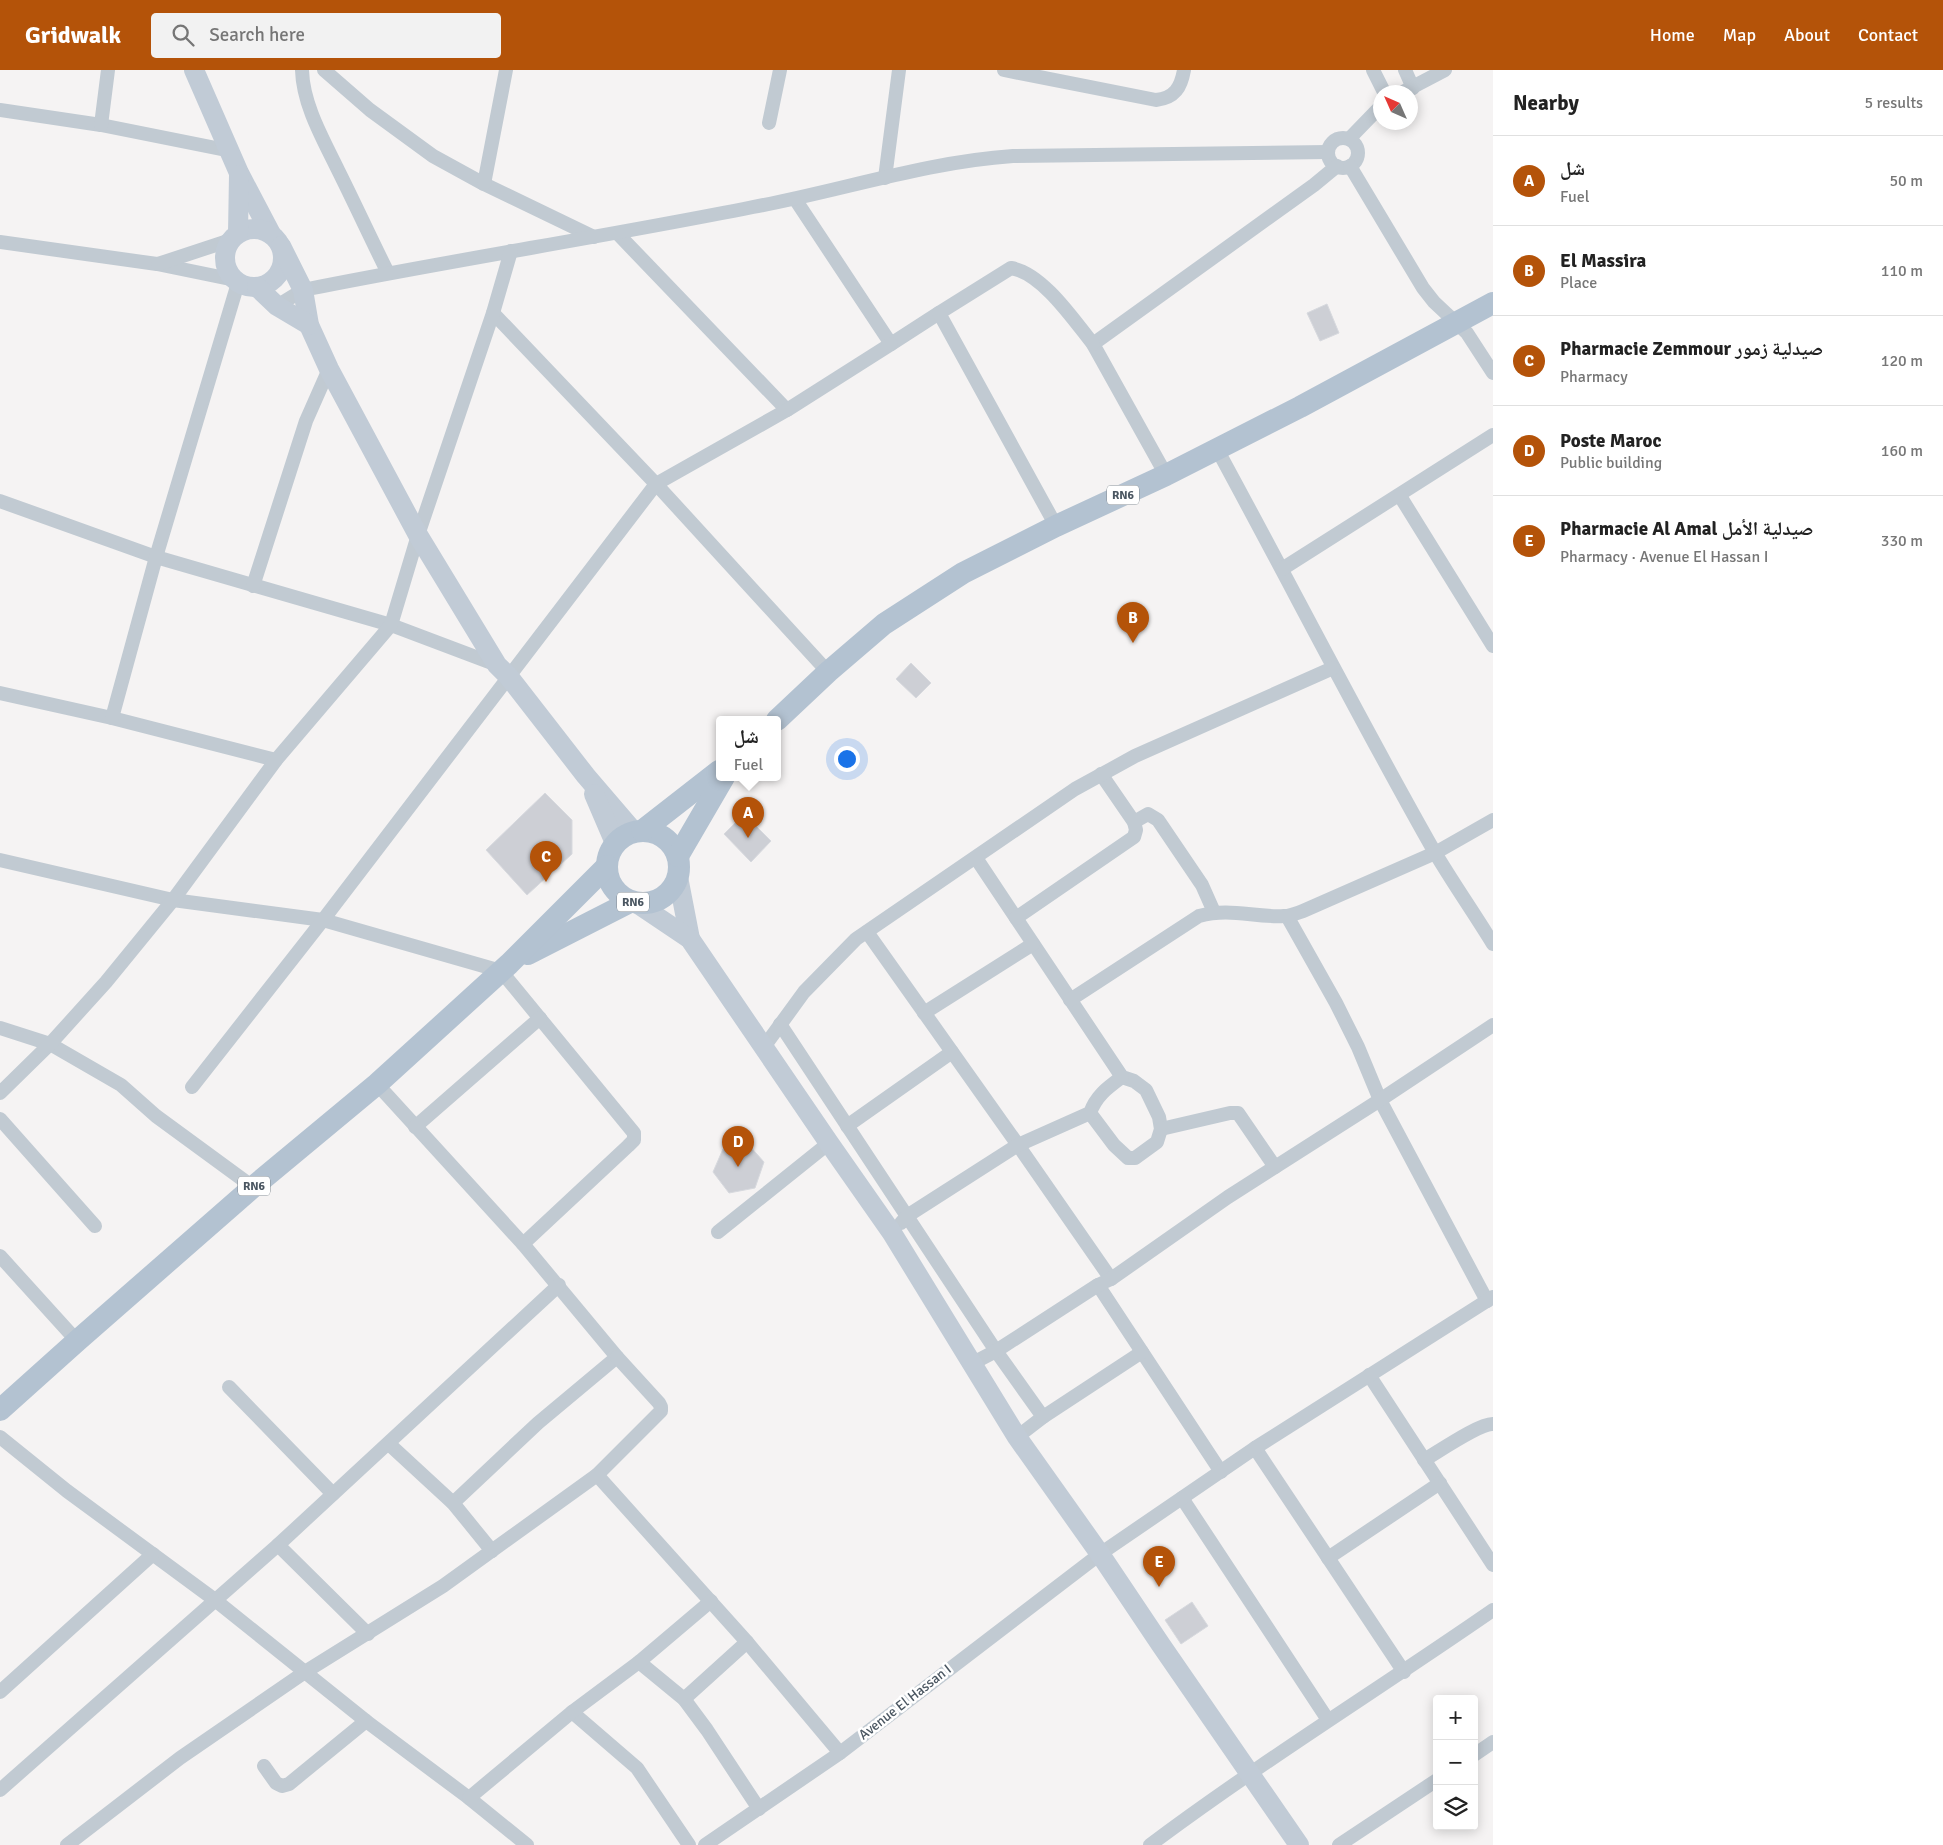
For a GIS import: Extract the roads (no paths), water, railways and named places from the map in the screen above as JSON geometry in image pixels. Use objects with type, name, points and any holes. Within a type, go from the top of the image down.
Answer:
[{"type":"main road","points":[[194,70],[239,173],[303,290],[309,325],[329,369],[418,535],[503,671],[631,835],[654,832],[664,837],[672,845],[678,866],[690,938]]},
{"type":"main road","points":[[239,173],[234,236],[225,250],[224,261],[228,272],[277,306],[309,325]]},
{"type":"main road","points":[[234,236],[249,229],[260,229],[276,240],[283,257],[281,268],[276,277],[268,284],[243,283]]},
{"type":"main road","name":"RN6","points":[[781,716],[828,672],[884,624],[964,573],[1056,526],[1166,475],[1300,407],[1493,303]]},
{"type":"main road","name":"RN6","points":[[716,773],[631,835],[610,853],[606,866],[608,878],[613,888],[621,896],[634,902],[648,904],[658,901],[671,891],[678,866],[722,781]]},
{"type":"main road","name":"RN6","points":[[0,1410],[253,1187],[377,1084],[505,968],[606,866]]},
{"type":"main road","points":[[634,902],[690,938],[892,1233],[1017,1437],[1100,1554],[1299,1845]]},
{"type":"main road","name":"RN6","points":[[505,968],[634,902]]},
{"type":"street","points":[[101,125],[108,70]]},
{"type":"street","points":[[302,70],[305,91],[322,137],[388,273]]},
{"type":"street","points":[[324,70],[370,110],[432,156],[484,184],[594,237]]},
{"type":"street","points":[[484,184],[506,70]]},
{"type":"street","points":[[769,123],[780,70]]},
{"type":"street","points":[[885,178],[899,70]]},
{"type":"street","points":[[1004,70],[1156,100],[1164,99],[1178,90],[1182,83],[1184,70]]},
{"type":"street","points":[[1405,70],[1407,85]]},
{"type":"street","points":[[1417,85],[1445,70]]},
{"type":"street","points":[[1378,72],[1382,85]]},
{"type":"street","points":[[0,110],[101,125],[231,151]]},
{"type":"street","points":[[1349,139],[1373,114]]},
{"type":"street","points":[[1093,344],[1314,185],[1343,166],[1355,162],[1358,155],[1354,143],[1349,139],[1342,138],[1335,140],[1330,145],[1329,158],[1343,166],[1423,288],[1434,302],[1458,322],[1475,344],[1493,373]]},
{"type":"street","points":[[277,306],[303,290],[510,251],[618,234],[795,199],[945,164],[977,159],[1013,156],[1328,152]]},
{"type":"street","points":[[795,199],[890,344]]},
{"type":"street","points":[[618,234],[787,410]]},
{"type":"street","points":[[157,264],[234,236]]},
{"type":"street","points":[[0,242],[157,264],[243,283],[156,557],[112,718]]},
{"type":"street","points":[[0,1093],[50,1044],[106,982],[173,900],[276,760],[391,626],[418,535],[493,313],[510,251]]},
{"type":"street","points":[[192,1087],[323,920],[503,671],[656,484],[787,410],[1011,268],[1021,270],[1032,276],[1066,310],[1093,344],[1166,475]]},
{"type":"street","points":[[493,313],[656,484],[828,672]]},
{"type":"street","points":[[939,313],[1056,526]]},
{"type":"street","points":[[253,586],[306,421],[329,369]]},
{"type":"street","points":[[1282,569],[1400,496],[1493,435]]},
{"type":"street","points":[[1217,449],[1333,668],[1435,853],[1493,944]]},
{"type":"street","points":[[1400,496],[1493,646]]},
{"type":"street","points":[[0,501],[156,557],[391,626],[503,671]]},
{"type":"street","points":[[764,1047],[804,992],[856,939],[1075,789],[1136,756],[1333,668]]},
{"type":"street","points":[[0,694],[112,718],[276,760]]},
{"type":"street","points":[[1016,918],[1134,837],[1136,830],[1134,822],[1102,774]]},
{"type":"street","points":[[1134,822],[1148,814],[1158,820],[1202,885],[1214,912]]},
{"type":"street","points":[[1070,1000],[1199,916],[1214,912],[1242,912],[1286,916],[1303,911],[1435,853],[1493,820]]},
{"type":"street","points":[[976,858],[1122,1078],[1134,1081],[1146,1090],[1159,1117],[1161,1129],[1157,1142],[1135,1158],[1128,1158],[1114,1145],[1090,1113]]},
{"type":"street","points":[[0,860],[173,900],[323,920],[505,968],[540,1018],[634,1133],[634,1140],[523,1244]]},
{"type":"street","points":[[1286,916],[1336,1003],[1358,1047],[1380,1100],[1490,1299]]},
{"type":"street","points":[[866,932],[1018,1144],[1111,1279]]},
{"type":"street","points":[[924,1012],[1033,944]]},
{"type":"street","points":[[414,1127],[540,1018]]},
{"type":"street","points":[[780,1024],[996,1351],[1043,1417]]},
{"type":"street","points":[[973,1364],[1098,1285],[1111,1279],[1228,1197],[1493,1025]]},
{"type":"street","points":[[0,1028],[50,1044],[121,1085],[156,1116],[253,1187]]},
{"type":"street","points":[[847,1126],[952,1052]]},
{"type":"street","points":[[892,1233],[907,1216],[1018,1144],[1090,1113],[1094,1101],[1104,1089],[1122,1078]]},
{"type":"street","points":[[67,1845],[180,1758],[305,1672],[443,1586],[597,1475],[661,1411],[659,1403],[617,1357],[559,1285],[377,1084]]},
{"type":"street","points":[[1161,1129],[1230,1113],[1238,1113],[1275,1167]]},
{"type":"street","points":[[0,1119],[95,1226]]},
{"type":"street","points":[[718,1232],[829,1143]]},
{"type":"street","points":[[0,1256],[77,1341]]},
{"type":"street","points":[[0,1790],[278,1545],[559,1285]]},
{"type":"street","points":[[1098,1285],[1221,1472]]},
{"type":"street","name":"Avenue El Hassan I","points":[[705,1845],[840,1753],[1100,1554],[1255,1448],[1490,1299]]},
{"type":"street","points":[[1017,1437],[1043,1417],[1142,1352]]},
{"type":"street","points":[[453,1503],[538,1423],[617,1357]]},
{"type":"street","points":[[1369,1375],[1493,1564]]},
{"type":"street","points":[[229,1387],[333,1494]]},
{"type":"street","points":[[1424,1460],[1472,1431],[1488,1424],[1493,1424]]},
{"type":"street","points":[[0,1437],[67,1491],[215,1600],[366,1721],[469,1798],[527,1845]]},
{"type":"street","points":[[389,1444],[453,1503],[492,1551]]},
{"type":"street","points":[[1255,1448],[1404,1672]]},
{"type":"street","points":[[597,1475],[747,1642],[840,1753]]},
{"type":"street","points":[[1328,1558],[1440,1483]]},
{"type":"street","points":[[1182,1498],[1328,1720]]},
{"type":"street","points":[[278,1545],[368,1634]]},
{"type":"street","points":[[0,1692],[153,1554]]},
{"type":"street","points":[[469,1798],[572,1712],[638,1662],[711,1601]]},
{"type":"street","points":[[1150,1845],[1328,1720],[1404,1672],[1493,1610]]},
{"type":"street","points":[[684,1699],[747,1642]]},
{"type":"street","points":[[638,1662],[684,1699],[707,1730],[758,1810]]},
{"type":"street","points":[[572,1712],[637,1768],[689,1845]]},
{"type":"street","points":[[264,1766],[276,1782],[282,1786],[288,1784],[366,1721]]},
{"type":"street","points":[[1478,1752],[1493,1742]]},
{"type":"street","points":[[1338,1845],[1433,1783]]},
{"type":"place","name":"El Massira","points":[[1133,643]]},
{"type":"place","name":"شل","points":[[748,838]]},
{"type":"place","name":"Pharmacie Zemmour صيدلية زمور","points":[[546,882]]},
{"type":"place","name":"Poste Maroc","points":[[738,1167]]},
{"type":"place","name":"Pharmacie Al Amal صيدلية الأمل","points":[[1159,1587]]}]
